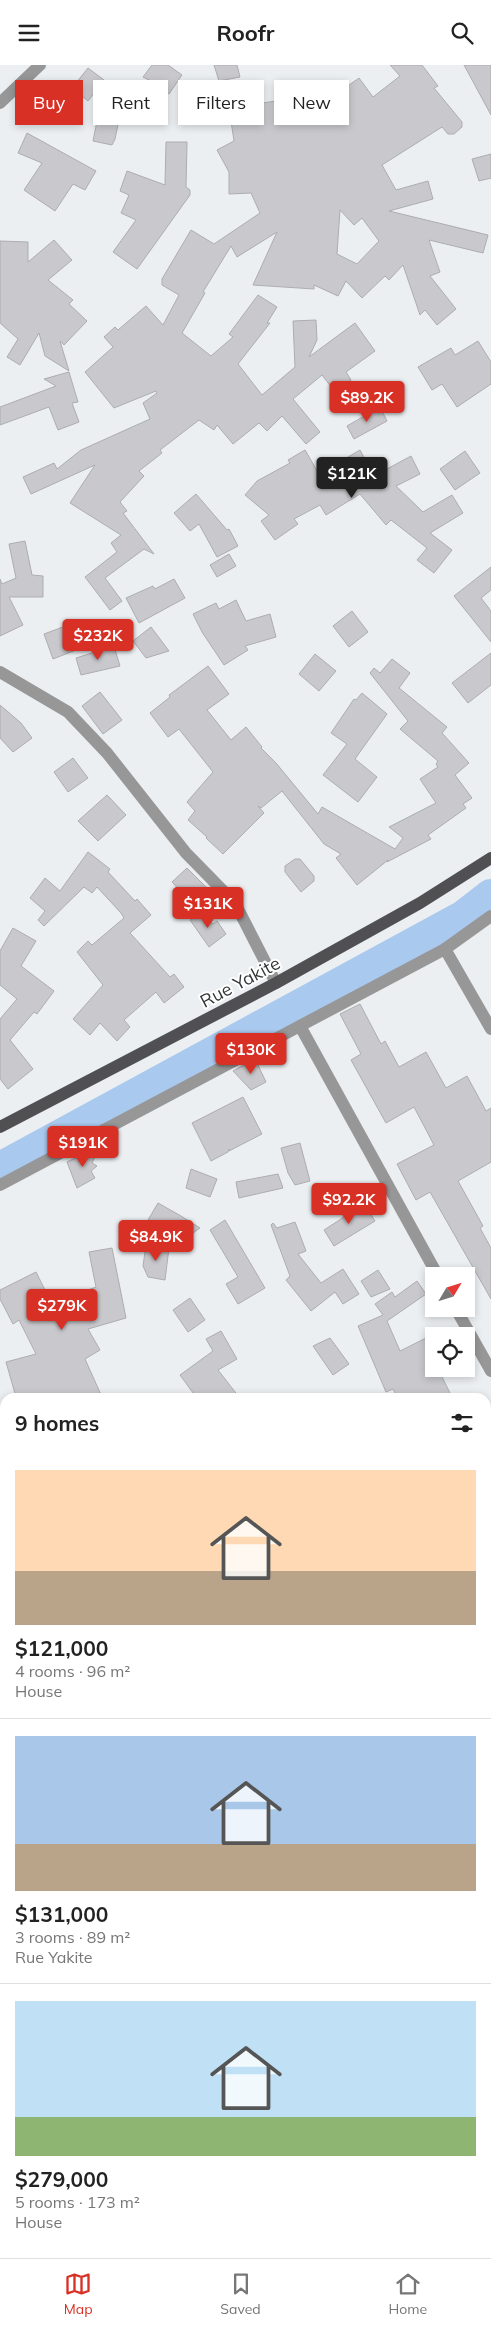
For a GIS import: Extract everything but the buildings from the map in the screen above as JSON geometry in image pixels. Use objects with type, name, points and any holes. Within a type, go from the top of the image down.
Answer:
[{"type":"main road","name":"Rue Yakite","points":[[0,1127],[276,983],[420,903],[491,858]]},
{"type":"street","points":[[0,103],[40,65]]},
{"type":"street","points":[[0,672],[68,712],[107,753],[186,853],[235,903],[276,983]]},
{"type":"street","points":[[0,1185],[444,949],[491,916]]},
{"type":"street","points":[[444,949],[491,1029]]},
{"type":"street","points":[[300,1026],[433,1267]]},
{"type":"street","points":[[461,1317],[491,1371]]},
{"type":"waterway","points":[[0,1169],[464,917],[491,896]]}]
